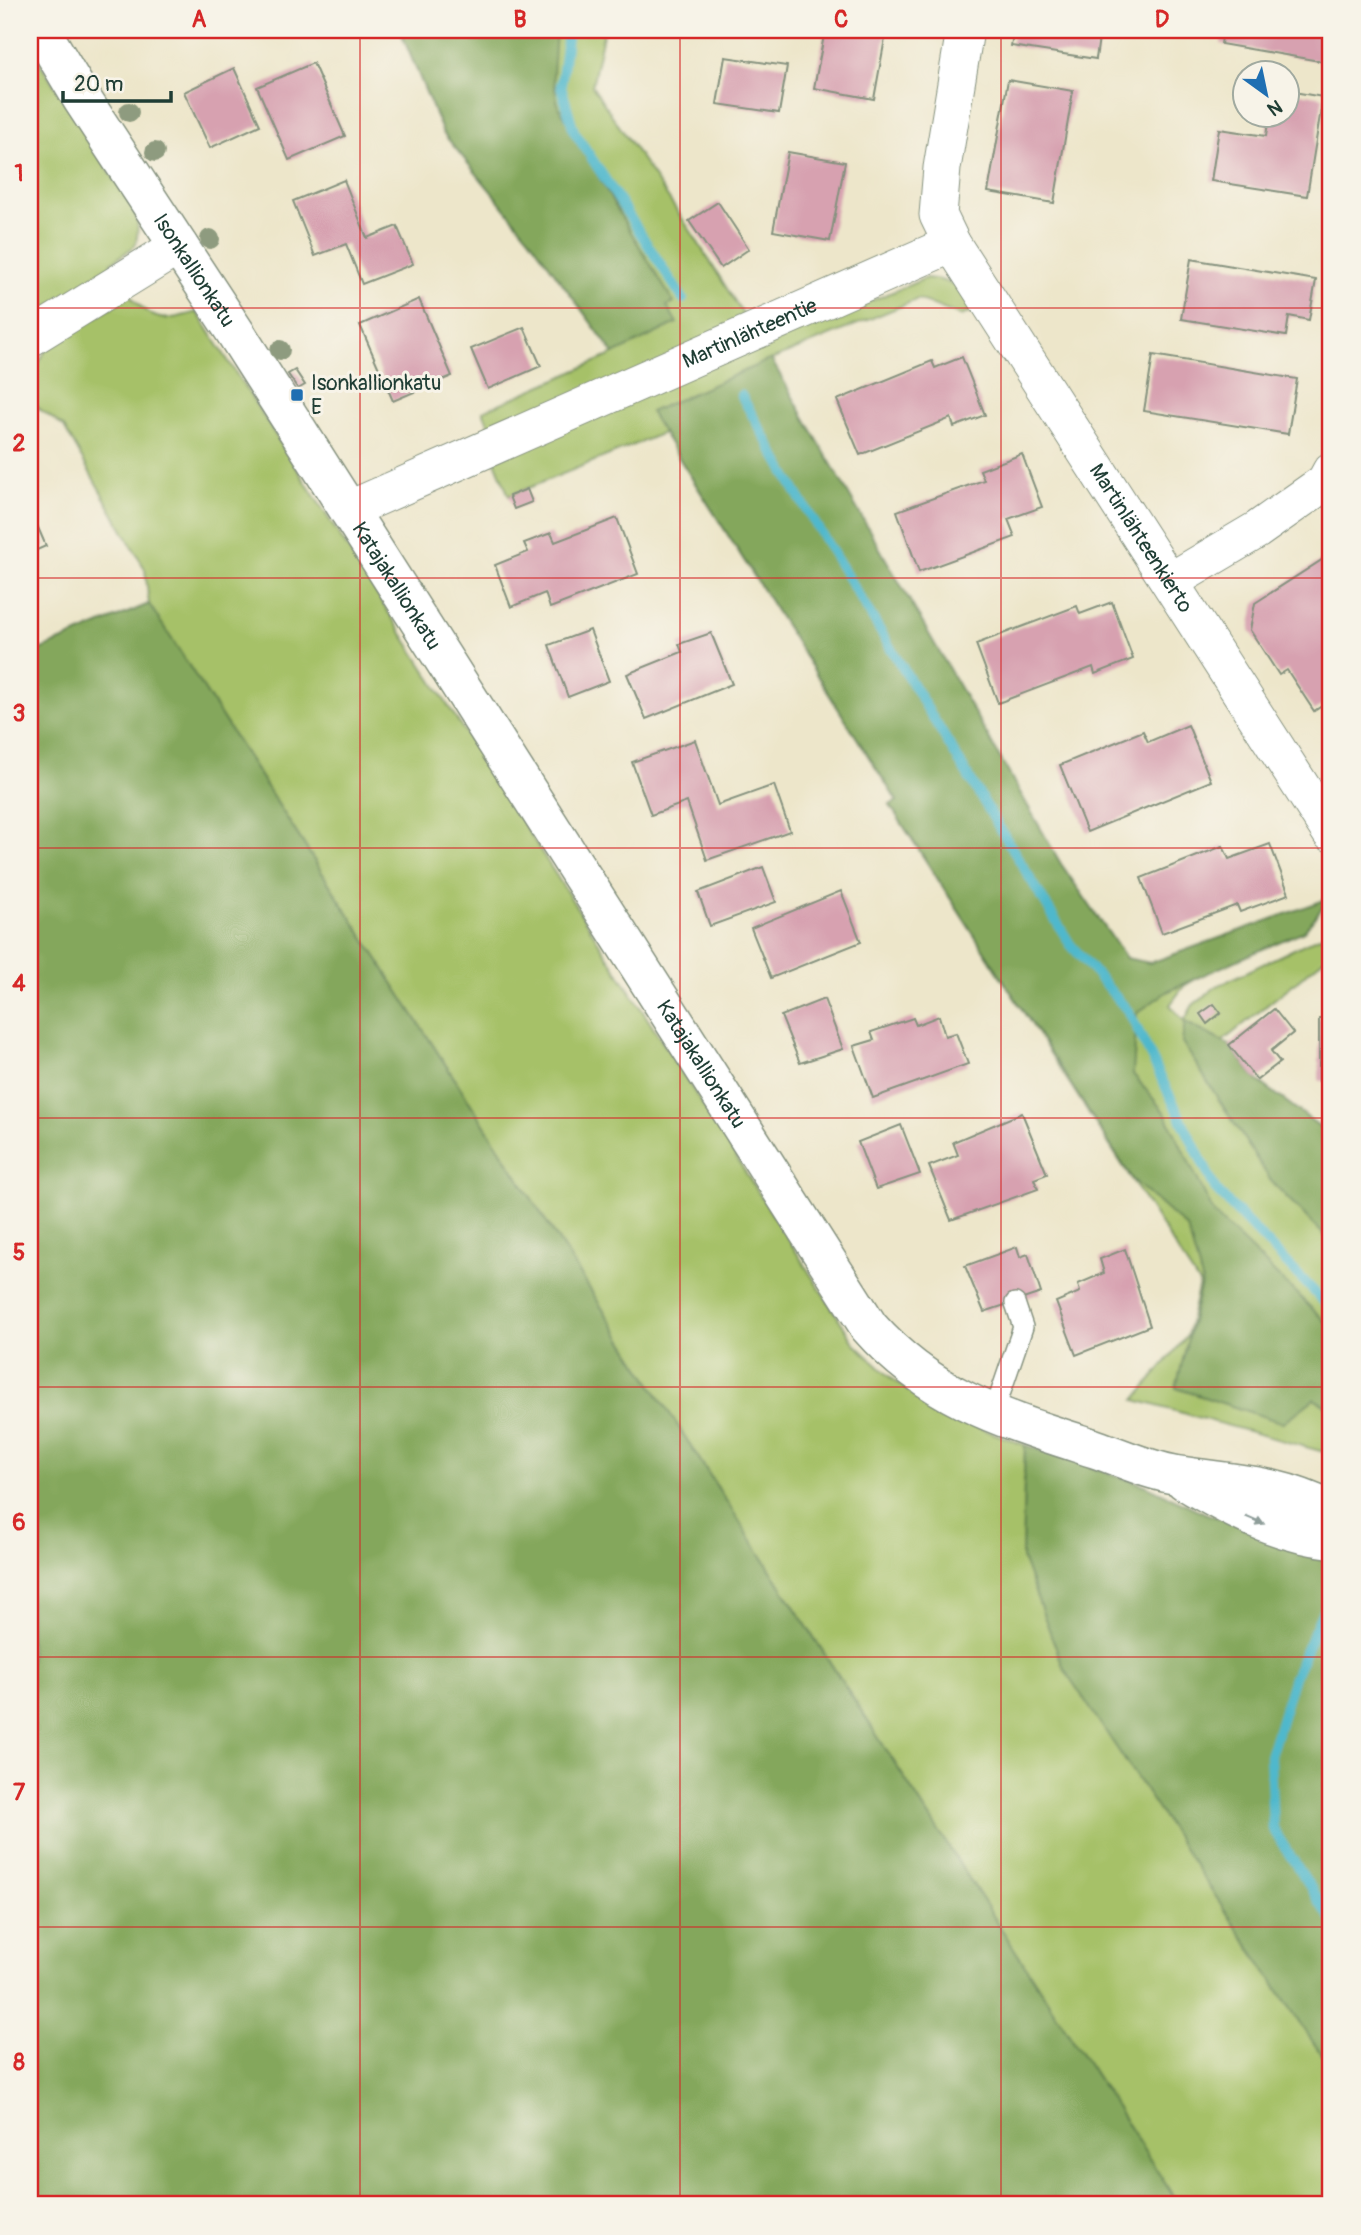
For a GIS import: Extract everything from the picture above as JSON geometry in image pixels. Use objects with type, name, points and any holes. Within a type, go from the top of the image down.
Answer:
[{"type":"street","name":"Isonkallionkatu","points":[[41,30],[82,99],[348,510]]},
{"type":"street","points":[[952,244],[938,215],[942,168],[965,30]]},
{"type":"street","name":"Martinlähteentie","points":[[348,510],[952,244]]},
{"type":"street","name":"Martinlähteenkierto","points":[[952,244],[1331,833]]},
{"type":"street","points":[[30,338],[179,246]]},
{"type":"street","points":[[1171,581],[1257,530],[1325,482],[1331,471]]},
{"type":"street","name":"Katajakallionkatu","points":[[348,510],[869,1327],[901,1360],[932,1384],[993,1415],[1174,1475],[1237,1513],[1273,1528],[1331,1539]]},
{"type":"street","name":"Katajakallionkatu","points":[[1174,1475],[1247,1482],[1285,1491],[1331,1511]]},
{"type":"lane","points":[[993,1415],[1024,1327],[1015,1303]]},
{"type":"green space","points":[[400,30],[604,30],[592,86],[692,233],[763,346],[926,278],[956,286],[977,309],[961,316],[918,299],[771,360],[1061,864],[1126,958],[1161,995],[1203,975],[1184,986],[1170,1005],[1184,1021],[1193,1005],[1217,986],[1331,931],[1331,953],[1223,1041],[1257,1080],[1331,1135],[1331,1454],[1135,1400],[1187,1336],[1199,1284],[890,805],[897,801],[663,433],[509,496],[495,461],[490,428],[483,411],[614,354],[528,236],[443,133]]},
{"type":"green space","points":[[400,30],[556,30],[553,76],[558,105],[674,303],[667,306],[677,323],[614,354],[528,236],[443,133]]},
{"type":"green space","points":[[30,47],[132,207],[138,231],[135,246],[111,263],[112,269],[30,319]]},
{"type":"green space","points":[[130,295],[146,311],[159,318],[175,318],[197,312],[855,1344],[894,1381],[945,1415],[1025,1445],[1022,1558],[1331,2059],[1331,2205],[1179,2205],[164,627],[30,654],[149,604],[145,569],[64,427],[30,402],[30,379],[46,350]]},
{"type":"green space","points":[[771,359],[1061,864],[1126,958],[1150,963],[1330,898],[1304,931],[1169,990],[1137,1013],[1133,1074],[1165,1113],[1215,1215],[1331,1327],[1331,1409],[1314,1399],[1283,1423],[1176,1388],[1202,1280],[1187,1228],[1133,1180],[890,805],[897,801],[650,412]]},
{"type":"green space","points":[[149,604],[1179,2205],[30,2205],[30,654]]},
{"type":"green space","points":[[1185,1022],[1229,1045],[1257,1080],[1331,1135],[1331,1242],[1271,1181],[1182,1042]]},
{"type":"green space","points":[[1025,1445],[1145,1485],[1207,1514],[1331,1554],[1331,1779],[1323,1785],[1331,1797],[1331,2069],[1064,1669],[1022,1558]]},
{"type":"building","points":[[825,30],[886,33],[874,99],[814,88]]},
{"type":"building","points":[[1014,30],[1100,30],[1096,59],[1011,46]]},
{"type":"building","points":[[1223,30],[1331,30],[1331,63],[1221,44]]},
{"type":"building","points":[[725,57],[787,66],[779,113],[717,104]]},
{"type":"building","points":[[313,63],[345,136],[289,160],[257,87]]},
{"type":"building","points":[[234,68],[260,125],[210,148],[184,92]]},
{"type":"building","points":[[1008,80],[1073,91],[1054,203],[988,192]]},
{"type":"building","points":[[1302,93],[1323,97],[1307,196],[1211,181],[1219,129],[1266,136],[1267,130],[1302,130]]},
{"type":"building","points":[[788,152],[845,162],[830,241],[773,231]]},
{"type":"building","points":[[344,180],[367,238],[397,226],[413,264],[362,284],[346,244],[315,256],[293,201]]},
{"type":"building","points":[[718,202],[749,249],[721,268],[689,221]]},
{"type":"building","points":[[1191,259],[1316,280],[1309,320],[1289,316],[1286,336],[1181,319]]},
{"type":"building","points":[[419,299],[452,376],[393,401],[360,325]]},
{"type":"building","points":[[524,327],[541,366],[488,389],[471,349]]},
{"type":"building","points":[[1153,355],[1297,379],[1288,434],[1144,411]]},
{"type":"building","points":[[962,357],[985,415],[954,427],[951,418],[860,455],[837,400],[932,361],[935,368]]},
{"type":"building","points":[[295,370],[305,385],[298,389],[288,374]]},
{"type":"building","points":[[1022,454],[1042,507],[1008,519],[1015,537],[919,572],[897,511],[984,480],[980,470]]},
{"type":"building","points":[[527,489],[532,502],[514,509],[509,496]]},
{"type":"building","points":[[30,509],[46,546],[30,553]]},
{"type":"building","points":[[617,518],[638,574],[550,608],[545,593],[511,607],[495,565],[528,552],[524,543],[551,533],[555,542]]},
{"type":"building","points":[[1328,556],[1331,561],[1331,700],[1314,711],[1287,670],[1279,675],[1250,630],[1255,603]]},
{"type":"building","points":[[1112,602],[1133,659],[1095,674],[1093,667],[998,703],[976,644],[1077,606],[1080,614]]},
{"type":"building","points":[[590,630],[609,681],[568,697],[549,645]]},
{"type":"building","points":[[711,633],[732,684],[646,719],[627,674],[682,652],[679,644]]},
{"type":"building","points":[[1188,725],[1211,781],[1087,832],[1060,765],[1143,731],[1148,742]]},
{"type":"building","points":[[695,740],[718,805],[774,785],[790,831],[707,860],[687,802],[651,815],[632,762]]},
{"type":"building","points":[[1270,844],[1289,894],[1240,912],[1237,905],[1162,933],[1141,878],[1223,846],[1229,859]]},
{"type":"building","points":[[763,867],[776,902],[710,926],[698,892]]},
{"type":"building","points":[[841,891],[861,942],[771,978],[751,928]]},
{"type":"building","points":[[824,999],[843,1049],[800,1063],[781,1016]]},
{"type":"building","points":[[1214,1004],[1221,1013],[1207,1024],[1200,1014]]},
{"type":"building","points":[[1274,1009],[1293,1033],[1271,1051],[1280,1062],[1257,1080],[1229,1045]]},
{"type":"building","points":[[939,1016],[945,1036],[956,1033],[968,1064],[873,1098],[854,1046],[874,1040],[871,1032],[913,1018],[916,1025]]},
{"type":"building","points":[[1319,1019],[1331,1019],[1331,1081],[1319,1081]]},
{"type":"building","points":[[1022,1113],[1047,1174],[1034,1179],[1038,1189],[951,1220],[929,1166],[958,1155],[953,1142]]},
{"type":"building","points":[[901,1125],[920,1174],[876,1189],[858,1142]]},
{"type":"building","points":[[1017,1247],[1020,1257],[1028,1254],[1041,1293],[984,1312],[965,1266]]},
{"type":"building","points":[[1125,1249],[1150,1326],[1076,1355],[1056,1302],[1080,1292],[1078,1284],[1104,1273],[1100,1259]]},
{"type":"waterway","points":[[568,30],[561,86],[574,131],[683,299]]},
{"type":"waterway","points":[[741,395],[796,492],[1070,944],[1129,1012],[1216,1190],[1331,1309]]},
{"type":"waterway","points":[[1330,1595],[1294,1677],[1270,1756],[1273,1829],[1331,1919]]},
{"type":"place","name":"Isonkallionkatu E","points":[[297,395]]}]
